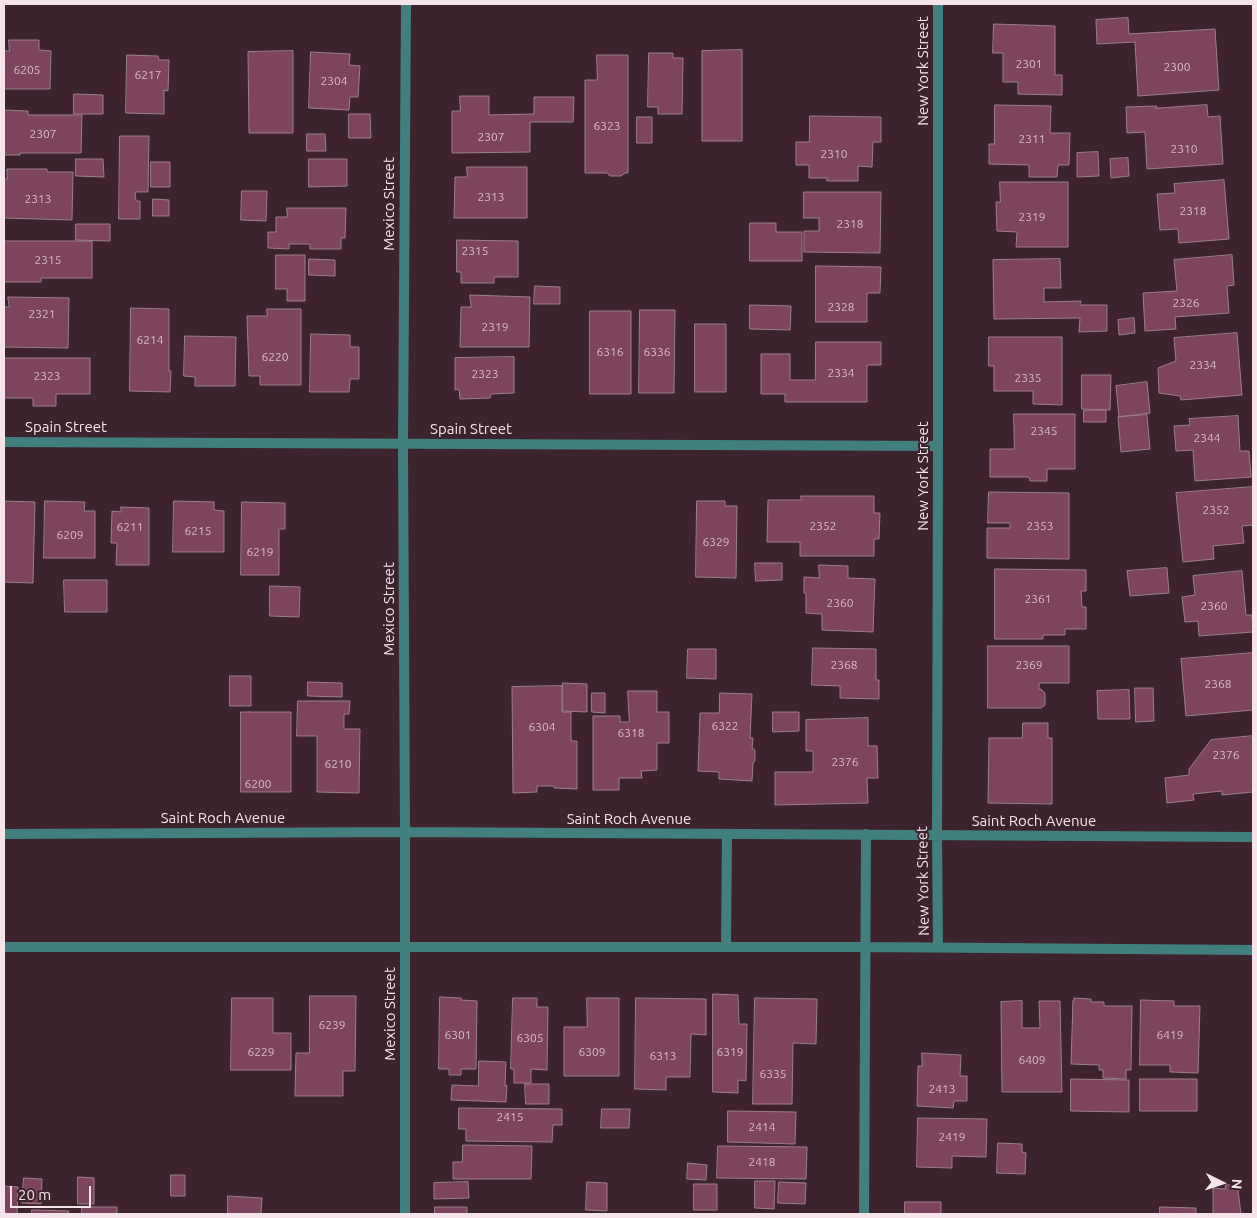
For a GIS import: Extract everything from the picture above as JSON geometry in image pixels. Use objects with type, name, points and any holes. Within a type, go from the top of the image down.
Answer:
[{"type":"street","name":"Mexico Street","points":[[405,1214],[403,444],[406,4]]},
{"type":"street","name":"New York Street","points":[[938,4],[938,948]]},
{"type":"street","name":"Spain Street","points":[[4,442],[938,446]]},
{"type":"street","name":"Saint Roch Avenue","points":[[4,834],[405,832],[1253,837]]},
{"type":"street","points":[[726,947],[727,834]]},
{"type":"street","points":[[864,1214],[866,834]]},
{"type":"street","points":[[4,948],[865,947],[1253,950]]},
{"type":"building","points":[[1128,18],[1129,34],[1215,29],[1219,90],[1138,96],[1135,42],[1097,44],[1096,20]]},
{"type":"building","points":[[994,24],[1055,26],[1055,75],[1062,75],[1062,95],[1018,94],[1018,82],[1003,82],[1003,53],[993,53]]},
{"type":"building","points":[[9,40],[39,40],[39,50],[51,51],[50,89],[4,89],[4,51],[9,51]]},
{"type":"building","points":[[742,50],[742,141],[702,141],[702,51]]},
{"type":"building","points":[[293,51],[293,133],[249,133],[248,52]]},
{"type":"building","points":[[311,52],[350,54],[349,65],[360,66],[358,97],[350,97],[349,110],[309,108]]},
{"type":"building","points":[[649,53],[673,53],[673,58],[683,58],[682,114],[658,114],[658,107],[648,107]]},
{"type":"building","points":[[127,55],[158,56],[159,60],[169,60],[168,91],[164,90],[164,114],[126,113]]},
{"type":"building","points":[[597,55],[628,55],[628,173],[621,176],[610,176],[607,173],[585,173],[585,80],[597,80]]},
{"type":"building","points":[[74,94],[103,95],[103,114],[74,114]]},
{"type":"building","points":[[460,96],[489,96],[489,115],[534,114],[534,97],[574,97],[573,122],[530,122],[530,152],[452,153],[452,111],[460,111]]},
{"type":"building","points":[[995,105],[1051,106],[1050,133],[1070,133],[1069,165],[1058,165],[1057,177],[1029,177],[1029,165],[989,164],[989,144],[994,144]]},
{"type":"building","points":[[1207,105],[1208,117],[1220,116],[1223,164],[1147,169],[1145,132],[1127,133],[1126,107],[1157,106],[1156,108]]},
{"type":"building","points":[[4,110],[28,111],[28,115],[82,115],[81,153],[20,153],[20,155],[4,155]]},
{"type":"building","points":[[349,114],[370,114],[371,138],[349,138]]},
{"type":"building","points":[[810,116],[881,117],[881,142],[873,142],[872,167],[858,166],[858,181],[827,181],[827,178],[809,178],[809,165],[796,165],[796,142],[809,142]]},
{"type":"building","points":[[637,117],[652,117],[652,143],[637,143]]},
{"type":"building","points":[[307,134],[325,134],[326,151],[307,151]]},
{"type":"building","points":[[120,136],[149,136],[148,192],[135,192],[136,201],[140,201],[140,219],[119,219]]},
{"type":"building","points":[[1098,152],[1099,176],[1077,177],[1077,153]]},
{"type":"building","points":[[1128,158],[1129,176],[1111,178],[1110,159]]},
{"type":"building","points":[[76,159],[103,159],[104,177],[76,176]]},
{"type":"building","points":[[309,159],[347,159],[347,186],[309,187]]},
{"type":"building","points":[[151,162],[170,162],[170,187],[151,187]]},
{"type":"building","points":[[467,167],[527,167],[527,218],[454,218],[455,177],[467,177]]},
{"type":"building","points":[[7,169],[47,169],[47,172],[73,172],[72,220],[4,218],[4,179],[7,179]]},
{"type":"building","points":[[1224,180],[1229,239],[1179,243],[1178,229],[1160,230],[1157,194],[1175,193],[1174,184]]},
{"type":"building","points":[[1000,182],[1068,182],[1068,247],[1016,247],[1017,232],[997,231],[996,202],[1000,202]]},
{"type":"building","points":[[242,191],[267,191],[266,221],[241,220]]},
{"type":"building","points":[[804,192],[881,192],[880,253],[804,252],[804,231],[819,231],[819,218],[804,218]]},
{"type":"building","points":[[153,199],[169,200],[169,216],[153,216]]},
{"type":"building","points":[[287,208],[346,208],[345,238],[341,238],[341,249],[310,249],[310,244],[289,244],[289,249],[268,248],[268,232],[276,232],[276,217],[287,217]]},
{"type":"building","points":[[750,223],[776,223],[776,232],[802,232],[802,261],[750,261]]},
{"type":"building","points":[[76,224],[110,224],[110,241],[76,240]]},
{"type":"building","points":[[457,240],[518,241],[518,277],[494,277],[494,283],[461,283],[461,272],[457,272]]},
{"type":"building","points":[[4,241],[92,241],[92,278],[41,278],[41,282],[4,282]]},
{"type":"building","points":[[276,255],[305,255],[305,301],[287,301],[287,289],[276,289]]},
{"type":"building","points":[[1232,255],[1234,285],[1227,286],[1229,313],[1175,317],[1176,329],[1145,331],[1143,293],[1177,291],[1174,260]]},
{"type":"building","points":[[309,259],[335,260],[335,276],[309,275]]},
{"type":"building","points":[[1060,259],[1061,288],[1044,288],[1044,302],[1081,301],[1080,305],[1107,305],[1107,331],[1079,332],[1080,318],[994,319],[993,260]]},
{"type":"building","points":[[816,266],[881,267],[880,293],[867,293],[867,322],[816,322]]},
{"type":"building","points":[[535,286],[560,287],[560,304],[534,304]]},
{"type":"building","points":[[470,295],[530,297],[529,347],[460,347],[461,307],[471,307]]},
{"type":"building","points":[[8,297],[69,298],[68,348],[4,347],[4,307],[9,307]]},
{"type":"building","points":[[750,305],[791,306],[790,330],[750,329]]},
{"type":"building","points":[[131,308],[169,309],[170,392],[130,391]]},
{"type":"building","points":[[267,309],[301,309],[301,385],[260,385],[260,376],[249,376],[247,316],[267,316]]},
{"type":"building","points":[[640,310],[675,310],[674,393],[639,393]]},
{"type":"building","points":[[590,311],[631,311],[631,394],[590,394]]},
{"type":"building","points":[[1134,318],[1135,333],[1119,335],[1118,320]]},
{"type":"building","points":[[695,324],[726,324],[726,392],[695,392]]},
{"type":"building","points":[[1237,333],[1242,395],[1181,400],[1180,396],[1159,393],[1158,368],[1176,361],[1174,338]]},
{"type":"building","points":[[311,334],[350,335],[350,347],[359,347],[359,379],[350,379],[349,392],[310,392]]},
{"type":"building","points":[[185,336],[236,337],[235,386],[195,386],[195,377],[184,376]]},
{"type":"building","points":[[989,337],[1062,337],[1062,405],[1033,404],[1033,391],[994,391],[994,366],[989,366]]},
{"type":"building","points":[[816,342],[881,342],[881,365],[867,365],[867,402],[785,402],[785,394],[761,394],[761,354],[790,354],[790,380],[815,380]]},
{"type":"building","points":[[514,357],[514,393],[491,394],[490,398],[460,399],[459,389],[455,390],[455,358]]},
{"type":"building","points":[[4,358],[90,358],[90,394],[56,394],[56,406],[33,406],[33,398],[4,398]]},
{"type":"building","points":[[1082,375],[1111,375],[1110,410],[1082,409]]},
{"type":"building","points":[[1147,382],[1150,413],[1119,417],[1116,386]]},
{"type":"building","points":[[1084,410],[1106,410],[1106,422],[1084,422]]},
{"type":"building","points":[[1014,414],[1075,414],[1075,469],[1047,469],[1047,481],[1030,481],[1029,477],[990,477],[990,449],[1014,449]]},
{"type":"building","points":[[1147,415],[1150,449],[1121,452],[1118,417]]},
{"type":"building","points":[[1238,416],[1240,451],[1249,451],[1251,477],[1195,481],[1193,450],[1176,451],[1174,426],[1190,425],[1189,419]]},
{"type":"building","points":[[1253,487],[1253,525],[1242,526],[1244,543],[1213,546],[1214,559],[1183,562],[1176,493]]},
{"type":"building","points":[[989,492],[1069,493],[1069,559],[987,558],[987,528],[1010,528],[1010,523],[988,523]]},
{"type":"building","points":[[801,496],[874,496],[874,513],[880,513],[879,539],[874,539],[874,556],[800,556],[800,542],[767,542],[768,500],[801,500]]},
{"type":"building","points":[[4,501],[35,502],[33,583],[4,582]]},
{"type":"building","points":[[45,501],[85,502],[84,511],[95,511],[95,558],[44,558]]},
{"type":"building","points":[[174,501],[214,502],[214,510],[224,511],[224,552],[173,552]]},
{"type":"building","points":[[697,501],[725,501],[725,506],[737,506],[736,578],[696,577]]},
{"type":"building","points":[[242,502],[285,503],[285,529],[279,529],[279,575],[241,575]]},
{"type":"building","points":[[121,507],[149,508],[149,565],[116,565],[117,543],[111,543],[112,511],[121,512]]},
{"type":"building","points":[[755,563],[782,563],[782,580],[756,581]]},
{"type":"building","points":[[819,565],[848,566],[848,578],[875,579],[873,632],[822,630],[822,614],[806,613],[804,577],[819,578]]},
{"type":"building","points":[[1167,568],[1169,593],[1130,596],[1127,571]]},
{"type":"building","points":[[995,569],[1086,570],[1086,591],[1081,591],[1082,607],[1086,607],[1086,629],[1065,629],[1065,635],[1043,635],[1043,639],[995,639]]},
{"type":"building","points":[[1242,571],[1246,615],[1252,615],[1253,632],[1199,636],[1198,621],[1185,622],[1182,597],[1195,595],[1193,576]]},
{"type":"building","points":[[64,580],[107,580],[107,612],[65,612]]},
{"type":"building","points":[[270,586],[300,587],[299,617],[270,616]]},
{"type":"building","points":[[988,646],[1069,646],[1069,683],[1039,683],[1039,689],[1045,693],[1045,705],[1041,708],[988,708]]},
{"type":"building","points":[[813,648],[876,649],[876,680],[879,680],[879,699],[840,698],[840,686],[812,685]]},
{"type":"building","points":[[688,649],[716,649],[716,679],[687,678]]},
{"type":"building","points":[[1253,653],[1253,710],[1186,716],[1181,659]]},
{"type":"building","points":[[230,676],[251,676],[251,706],[230,706]]},
{"type":"building","points":[[308,682],[342,683],[342,697],[308,696]]},
{"type":"building","points":[[563,683],[587,684],[587,712],[563,711]]},
{"type":"building","points":[[562,686],[562,712],[571,712],[571,741],[577,741],[577,789],[537,786],[537,792],[513,793],[512,687]]},
{"type":"building","points":[[1135,688],[1153,688],[1154,721],[1136,722]]},
{"type":"building","points":[[1129,690],[1130,719],[1098,719],[1097,691]]},
{"type":"building","points":[[628,691],[657,691],[657,712],[669,712],[669,743],[657,743],[657,770],[641,771],[642,778],[619,778],[619,790],[593,790],[593,716],[620,716],[620,722],[629,722]]},
{"type":"building","points":[[592,693],[605,693],[605,713],[592,712]]},
{"type":"building","points":[[720,693],[752,694],[750,738],[753,738],[752,748],[755,750],[755,761],[753,763],[752,781],[719,779],[719,772],[698,771],[700,713],[719,713]]},
{"type":"building","points":[[298,701],[350,701],[349,714],[344,714],[344,729],[360,729],[359,793],[317,792],[317,736],[297,736]]},
{"type":"building","points":[[241,712],[291,712],[291,792],[241,792]]},
{"type":"building","points":[[773,712],[799,712],[799,731],[773,732]]},
{"type":"building","points":[[868,718],[868,746],[877,746],[878,778],[867,778],[868,803],[775,805],[775,772],[813,772],[813,751],[806,751],[806,720]]},
{"type":"building","points":[[1023,723],[1048,723],[1048,738],[1052,738],[1052,804],[988,803],[989,738],[1022,738]]},
{"type":"building","points":[[1253,736],[1253,792],[1222,795],[1222,791],[1193,794],[1194,800],[1167,803],[1165,778],[1189,775],[1189,769],[1211,740]]},
{"type":"building","points":[[713,994],[738,995],[739,1024],[747,1024],[746,1081],[738,1080],[738,1093],[713,1092]]},
{"type":"building","points":[[310,996],[356,996],[355,1071],[343,1071],[343,1096],[295,1096],[296,1053],[309,1053]]},
{"type":"building","points":[[440,997],[477,1001],[476,1069],[461,1069],[461,1075],[449,1075],[449,1069],[439,1069]]},
{"type":"building","points":[[232,998],[273,998],[273,1033],[291,1033],[291,1070],[231,1070]]},
{"type":"building","points":[[513,998],[537,998],[537,1007],[548,1007],[547,1070],[531,1069],[531,1083],[514,1083],[514,1069],[511,1069]]},
{"type":"building","points":[[587,998],[619,998],[619,1076],[564,1076],[564,1027],[587,1027]]},
{"type":"building","points":[[636,998],[706,999],[706,1035],[691,1034],[690,1077],[666,1077],[666,1090],[635,1089]]},
{"type":"building","points":[[755,998],[817,999],[816,1044],[793,1043],[792,1104],[753,1104]]},
{"type":"building","points":[[1074,998],[1091,999],[1091,1002],[1104,1002],[1104,1006],[1132,1006],[1131,1070],[1126,1070],[1126,1079],[1103,1078],[1103,1070],[1099,1070],[1099,1065],[1071,1064]]},
{"type":"building","points":[[1141,1000],[1174,1001],[1174,1006],[1200,1006],[1198,1073],[1170,1072],[1170,1065],[1140,1065]]},
{"type":"building","points":[[1022,1001],[1022,1028],[1040,1028],[1039,1001],[1060,1001],[1062,1092],[1002,1092],[1001,1002]]},
{"type":"building","points":[[922,1053],[961,1055],[960,1076],[967,1076],[967,1101],[954,1101],[953,1108],[917,1106],[918,1066],[922,1066]]},
{"type":"building","points":[[479,1061],[506,1062],[506,1102],[451,1100],[452,1085],[478,1086]]},
{"type":"building","points":[[1071,1079],[1129,1080],[1129,1112],[1071,1111]]},
{"type":"building","points":[[1140,1079],[1197,1079],[1197,1111],[1140,1111]]},
{"type":"building","points":[[525,1084],[549,1084],[549,1104],[526,1104]]},
{"type":"building","points":[[459,1108],[562,1109],[562,1125],[553,1125],[552,1142],[466,1141],[466,1129],[459,1129]]},
{"type":"building","points":[[602,1109],[630,1109],[629,1128],[601,1128]]},
{"type":"building","points":[[728,1111],[796,1112],[795,1144],[728,1142]]},
{"type":"building","points":[[918,1118],[987,1119],[986,1157],[952,1156],[952,1168],[917,1167]]},
{"type":"building","points":[[998,1143],[1022,1144],[1022,1152],[1026,1153],[1025,1174],[997,1173]]},
{"type":"building","points":[[463,1145],[532,1146],[531,1179],[453,1179],[453,1162],[462,1162]]},
{"type":"building","points":[[718,1146],[807,1147],[806,1179],[717,1178]]},
{"type":"building","points":[[688,1163],[707,1165],[706,1180],[687,1179]]},
{"type":"building","points":[[171,1175],[185,1175],[185,1196],[171,1196]]},
{"type":"building","points":[[78,1177],[94,1178],[94,1204],[78,1204]]},
{"type":"building","points":[[24,1178],[42,1179],[41,1204],[22,1203]]},
{"type":"building","points":[[755,1181],[775,1181],[774,1209],[755,1208]]},
{"type":"building","points":[[468,1182],[469,1198],[434,1199],[434,1183]]},
{"type":"building","points":[[587,1182],[607,1183],[607,1211],[586,1210]]},
{"type":"building","points":[[779,1182],[806,1183],[805,1204],[778,1203]]},
{"type":"building","points":[[694,1184],[717,1184],[717,1210],[694,1210]]},
{"type":"building","points":[[1226,1185],[1236,1185],[1241,1214],[1213,1214],[1213,1188],[1225,1189]]},
{"type":"building","points":[[4,1186],[18,1187],[17,1214],[5,1214],[4,1212]]},
{"type":"building","points":[[228,1196],[262,1198],[261,1214],[228,1214]]},
{"type":"building","points":[[905,1202],[941,1202],[941,1214],[905,1214]]},
{"type":"building","points":[[82,1207],[117,1207],[117,1214],[82,1214]]},
{"type":"building","points":[[435,1207],[467,1207],[467,1214],[435,1214]]},
{"type":"building","points":[[1160,1207],[1196,1208],[1196,1214],[1160,1214]]},
{"type":"building","points":[[32,1210],[69,1211],[68,1214],[32,1214]]}]
